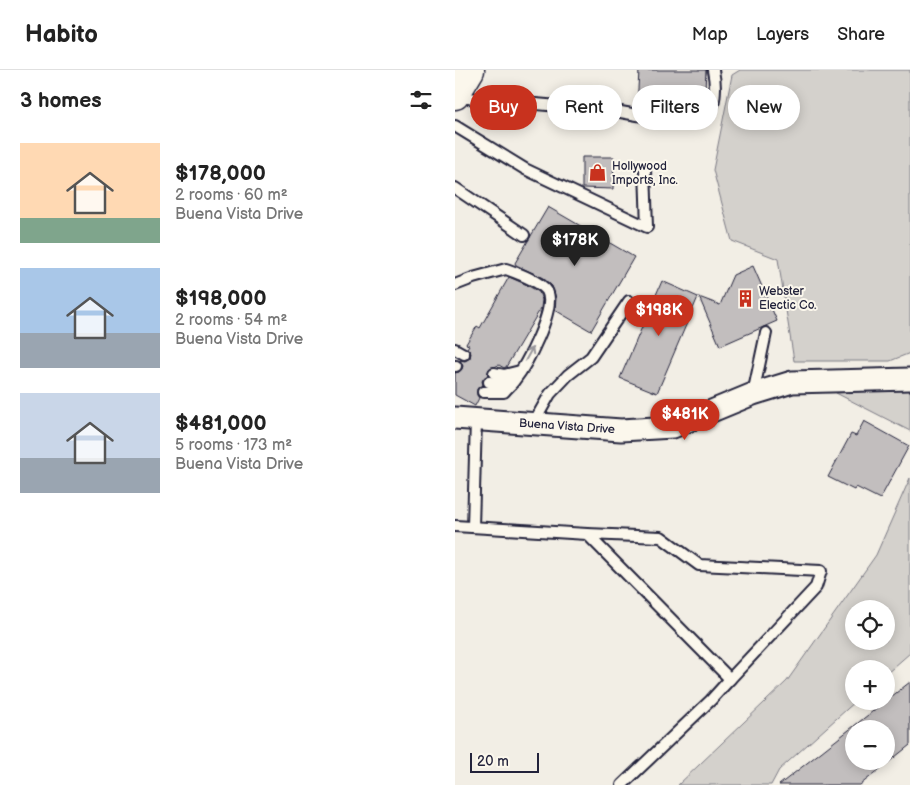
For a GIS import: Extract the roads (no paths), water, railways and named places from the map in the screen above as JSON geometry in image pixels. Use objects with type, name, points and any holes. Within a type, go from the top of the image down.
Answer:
[{"type":"main road","points":[[455,96],[470,70]]},
{"type":"street","name":"Buena Vista Drive","points":[[455,418],[621,430],[673,427],[753,394],[792,382],[910,379]]},
{"type":"lane","points":[[455,96],[615,111],[643,116],[708,116],[713,108],[713,70]]},
{"type":"lane","points":[[455,126],[525,169],[647,227],[645,170]]},
{"type":"lane","points":[[455,188],[524,235]]},
{"type":"lane","points":[[455,285],[506,269],[541,286],[547,292],[549,301],[547,316],[539,337],[519,374],[504,392],[483,392]]},
{"type":"lane","points":[[533,424],[550,394],[568,375],[591,357],[629,301]]},
{"type":"lane","points":[[753,394],[766,333]]},
{"type":"lane","points":[[491,377],[502,383],[511,381],[519,374]]},
{"type":"lane","points":[[473,527],[476,420]]},
{"type":"lane","points":[[455,526],[661,537],[699,564],[821,571],[816,587],[711,700],[622,785]]},
{"type":"lane","points":[[587,534],[730,679]]},
{"type":"place","name":"Hollywood Imports, Inc.","points":[[598,173]]},
{"type":"place","name":"Webster Electic Co.","points":[[745,298]]}]
